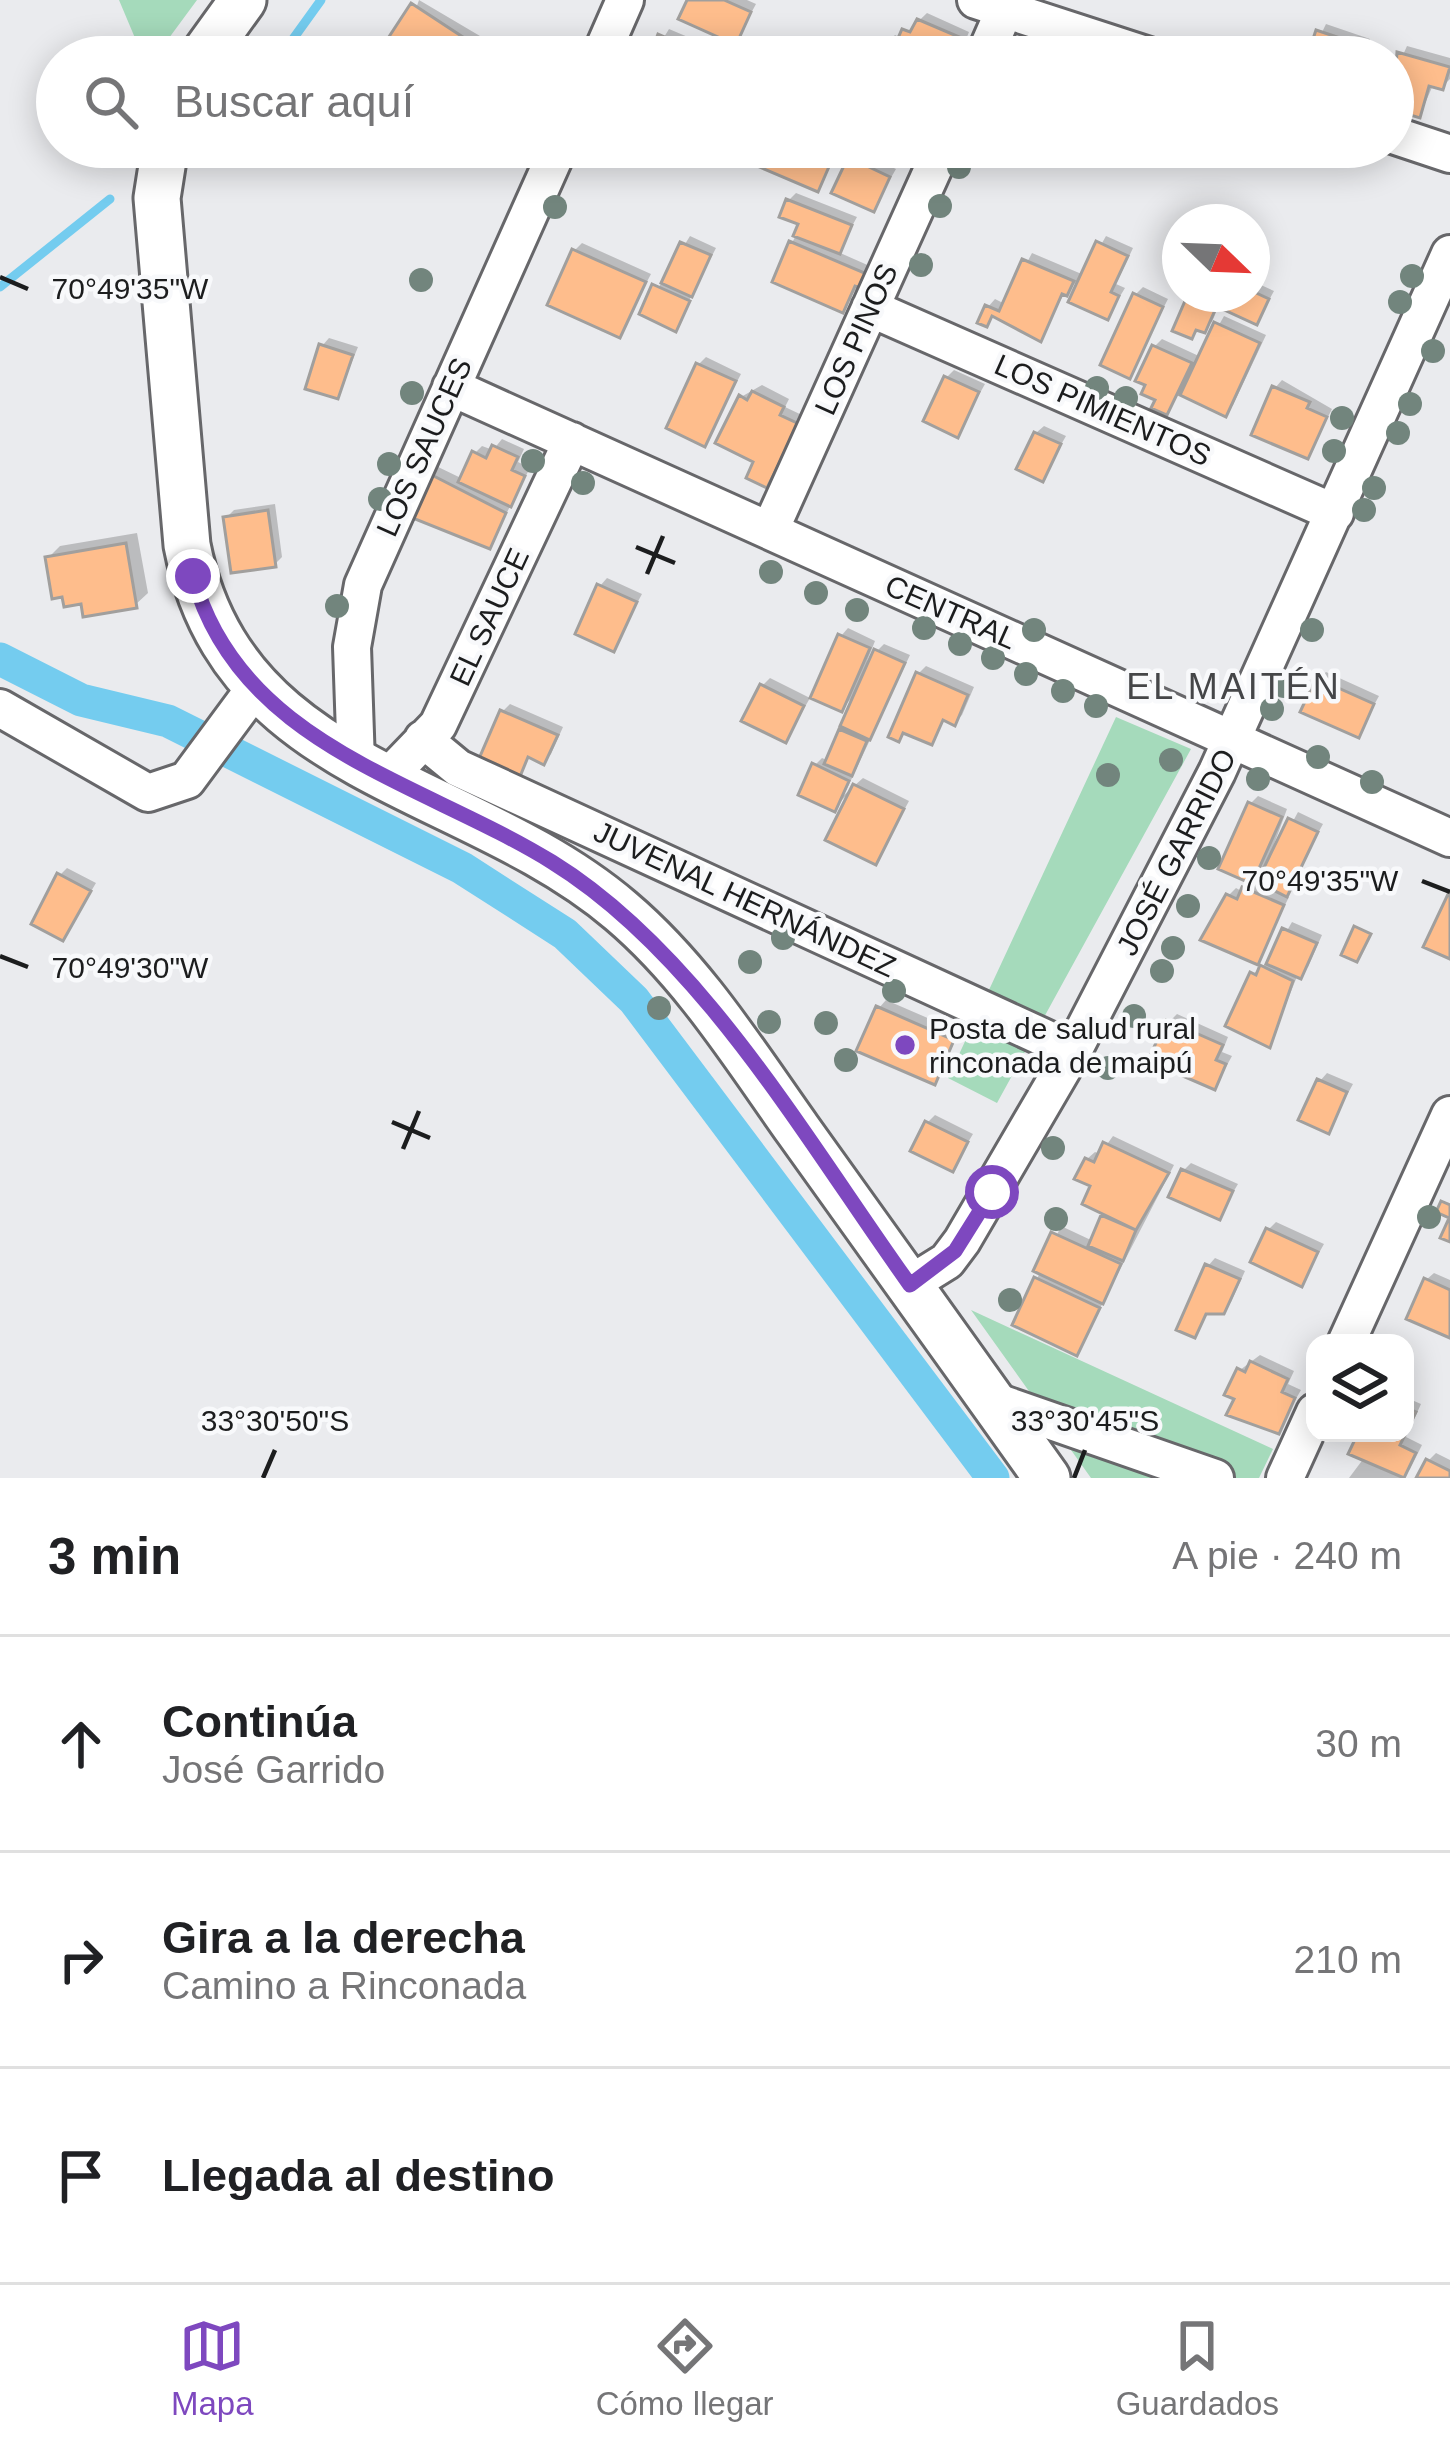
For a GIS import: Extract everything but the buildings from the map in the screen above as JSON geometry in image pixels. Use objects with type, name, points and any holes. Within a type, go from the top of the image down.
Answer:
[{"type":"street","points":[[217,36],[243,0]]},
{"type":"street","points":[[609,36],[625,0]]},
{"type":"street","points":[[987,36],[991,4],[1088,36]]},
{"type":"street","points":[[1414,142],[1450,154]]},
{"type":"street","points":[[162,168],[158,198],[187,545],[209,624],[255,688],[300,726],[371,771],[547,859],[622,911],[658,945],[726,1029],[1047,1478]]},
{"type":"street","name":"LOS SAUCES","points":[[371,771],[356,615],[375,557],[550,168]]},
{"type":"street","name":"LOS PINOS","points":[[770,530],[933,168]]},
{"type":"street","name":"JOSÉ GARRIDO","points":[[910,1285],[946,1261],[962,1241],[1073,1051],[1232,740],[1450,254]]},
{"type":"street","name":"LOS PIMIENTOS","points":[[870,308],[1335,512]]},
{"type":"street","name":"CENTRAL","points":[[451,387],[1450,838]]},
{"type":"street","name":"EL SAUCE","points":[[371,771],[438,725],[572,441]]},
{"type":"street","points":[[0,708],[148,793],[187,780],[255,688]]},
{"type":"street","name":"JUVENAL HERNÁNDEZ","points":[[423,739],[458,768],[1073,1051]]},
{"type":"street","points":[[1350,1334],[1450,1115]]},
{"type":"street","points":[[991,1400],[1216,1478]]},
{"type":"street","points":[[1285,1478],[1306,1432]]},
{"type":"green space","points":[[119,0],[197,0],[170,36],[134,36]]},
{"type":"green space","points":[[1116,717],[1191,749],[997,1103],[948,1078]]},
{"type":"green space","points":[[971,1310],[1273,1449],[1259,1478],[1091,1478]]},
{"type":"waterway","points":[[295,36],[321,0]]},
{"type":"waterway","points":[[0,287],[110,199]]},
{"type":"waterway","points":[[0,659],[81,700],[168,721],[462,868],[565,934],[634,1000],[993,1478]]},
{"type":"place","name":"Posta de salud rural rinconada de maipú","points":[[905,1045]]},
{"type":"district","name":"EL MAITÉN","points":[[1234,686]]},
{"type":"route","points":[[193,576],[221,646],[277,708],[356,763],[507,837],[586,883],[658,945],[726,1029],[910,1285],[955,1251],[992,1192]]}]
